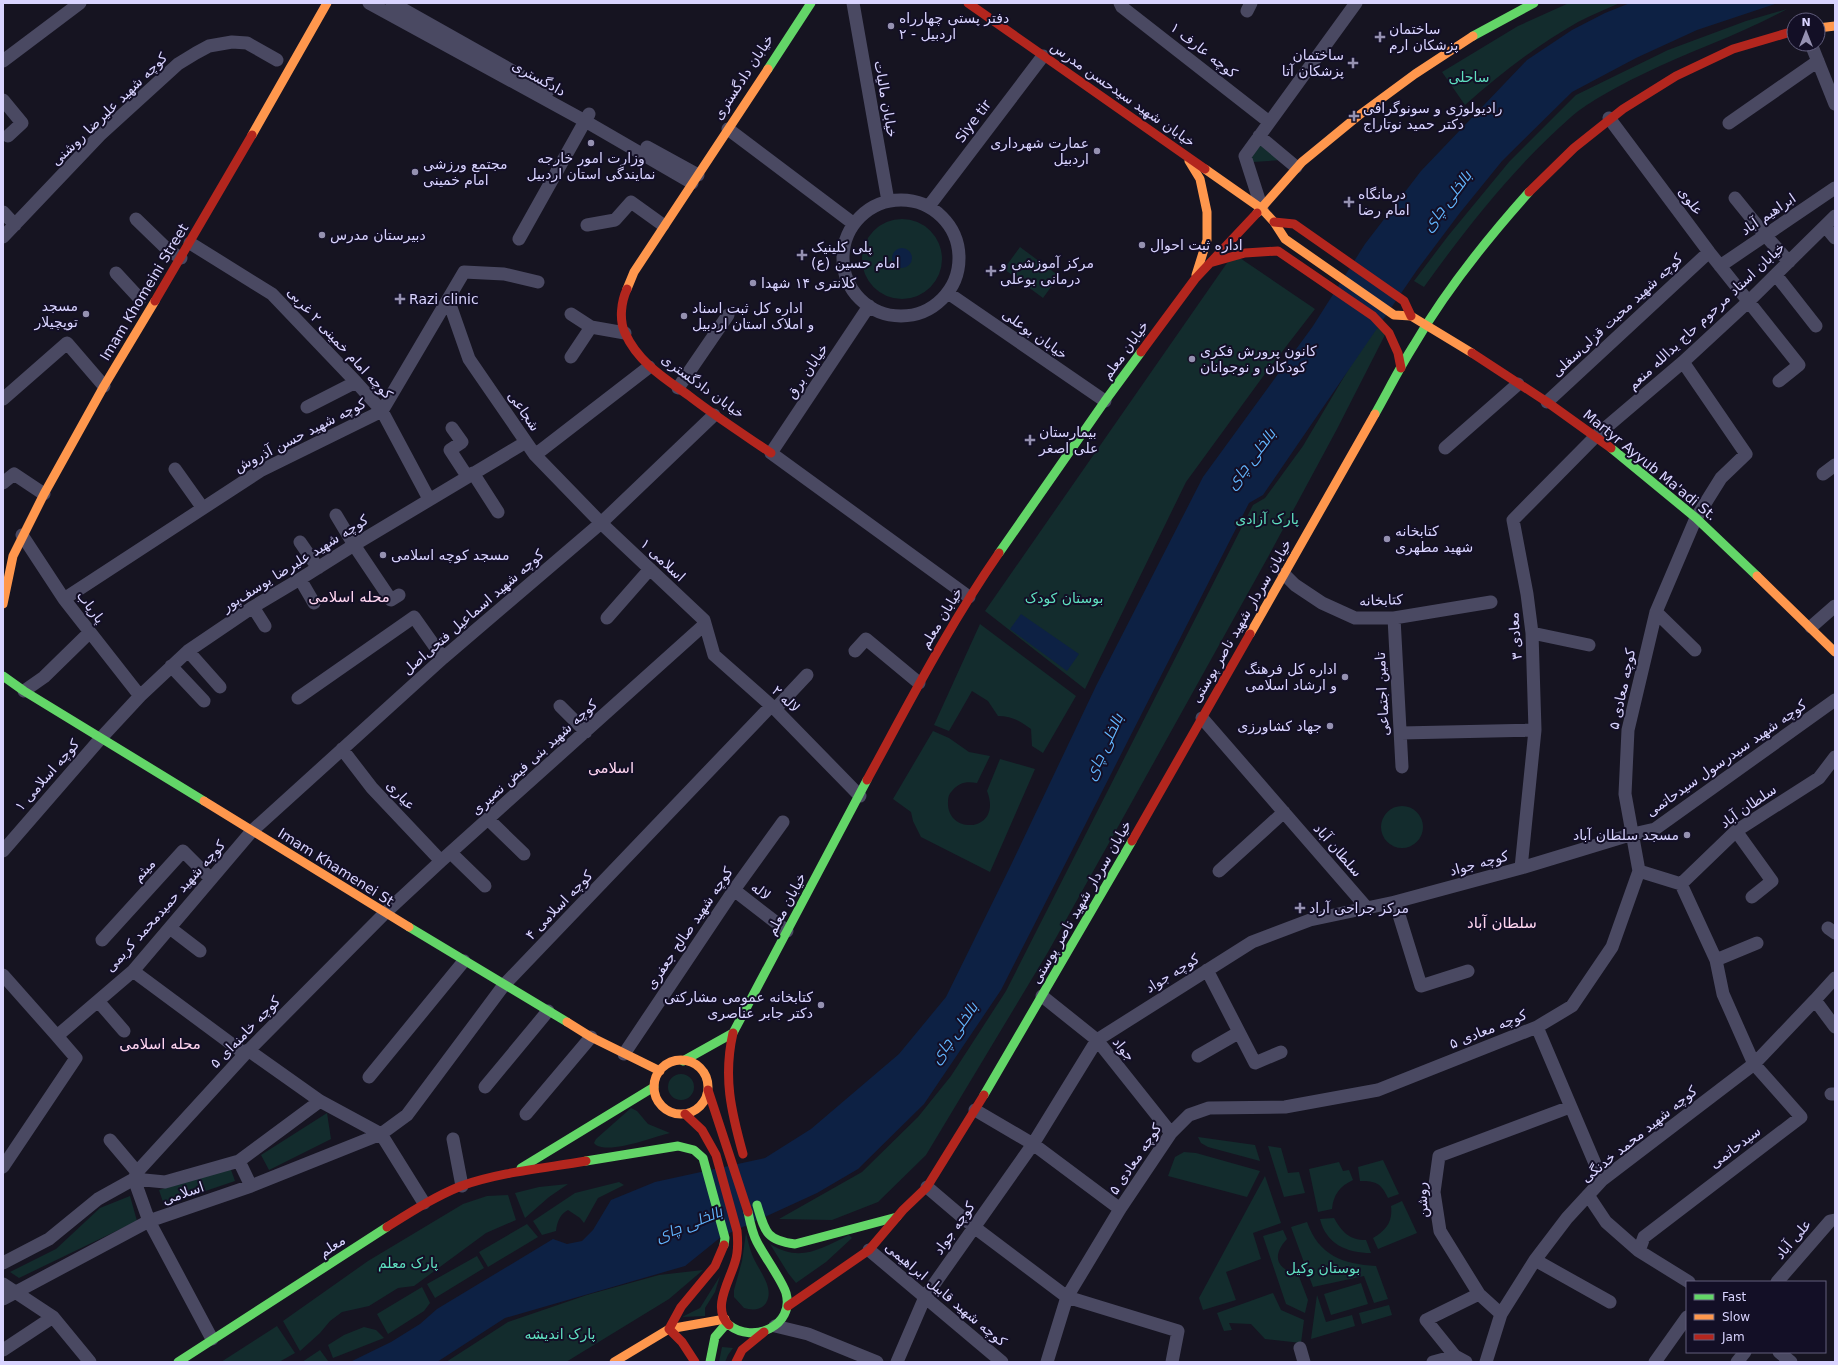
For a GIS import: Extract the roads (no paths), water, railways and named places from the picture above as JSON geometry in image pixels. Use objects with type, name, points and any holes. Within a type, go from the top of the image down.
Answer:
[{"type":"main road","name":"Imam Khomeini Street","points":[[3,604],[13,556],[22,535],[44,494],[104,386],[181,258],[186,240],[327,3]]},
{"type":"main road","name":"خیابان دادگستری","points":[[771,453],[714,415],[649,367],[626,333],[621,315],[623,297],[634,272],[663,225],[811,3]]},
{"type":"main road","name":"خیابان شهید سیدحسن مدرس","points":[[968,3],[1262,209],[1274,222],[1285,239],[1312,259],[1392,314],[1411,316]]},
{"type":"main road","name":"خیابان معلم","points":[[745,1164],[730,1108],[727,1082],[728,1051],[733,1033],[919,683],[969,597],[1105,401],[1195,279],[1262,209],[1296,168],[1358,116],[1415,74],[1467,39],[1534,3]]},
{"type":"main road","name":"خیابان سردار شهید ناصر پوستی","points":[[788,1306],[869,1250],[897,1217],[927,1187],[975,1110],[1042,996],[1426,324],[1488,238],[1549,170],[1609,118],[1653,88],[1684,71],[1768,37],[1786,33]]},
{"type":"main road","points":[[277,60],[289,67]]},
{"type":"main road","points":[[1185,155],[1200,179],[1207,212],[1207,240],[1195,279]]},
{"type":"main road","points":[[1274,222],[1294,224],[1402,299],[1411,316]]},
{"type":"main road","points":[[1210,263],[1232,255],[1269,250],[1278,251],[1373,316],[1389,333],[1398,353],[1401,368]]},
{"type":"main road","points":[[140,299],[151,308]]},
{"type":"main road","name":"Martyr Ayyub Ma'adi St.","points":[[1411,316],[1426,324],[1547,402],[1596,436],[1696,518],[1811,627],[1835,652]]},
{"type":"main road","name":"Imam Khamenei St","points":[[3,676],[24,691],[100,738],[464,961],[591,1037],[660,1071]]},
{"type":"main road","points":[[683,1061],[733,1033]]},
{"type":"main road","points":[[708,1090],[706,1098],[701,1106],[685,1114],[667,1110],[660,1104],[654,1088],[656,1078],[660,1071],[675,1061],[691,1062],[701,1070],[707,1081],[708,1090],[729,1151],[756,1240],[786,1292],[788,1306],[783,1317],[742,1350],[736,1362]]},
{"type":"main road","points":[[512,1173],[654,1088]]},
{"type":"main road","points":[[685,1114],[702,1130],[716,1155],[737,1231],[738,1239],[735,1262],[724,1290],[722,1311],[726,1321],[737,1331],[750,1333],[769,1329]]},
{"type":"main road","points":[[512,1173],[678,1146],[694,1150],[703,1158],[725,1238],[725,1248],[721,1258],[682,1306],[670,1329]]},
{"type":"main road","name":"معلم","points":[[178,1362],[424,1204],[462,1186],[512,1173]]},
{"type":"main road","points":[[754,1194],[763,1224],[768,1232],[778,1241],[794,1244],[897,1217]]},
{"type":"main road","points":[[614,1362],[670,1329],[726,1321]]},
{"type":"main road","points":[[710,1362],[715,1337],[726,1321]]},
{"type":"main road","points":[[670,1329],[682,1342],[695,1362]]},
{"type":"street","points":[[3,61],[80,3]]},
{"type":"street","name":"دادگستری","points":[[369,3],[461,47],[695,179]]},
{"type":"street","points":[[392,3],[461,47]]},
{"type":"street","name":"خیابان مالیات","points":[[853,3],[888,201]]},
{"type":"street","name":"کوچه عارف ۱","points":[[1120,3],[1122,7],[1269,122]]},
{"type":"street","points":[[1262,209],[1245,156],[1356,3]]},
{"type":"street","name":"کوچه شهید علیرضا روشنی","points":[[3,237],[100,135],[178,64],[196,52],[209,46],[232,42],[247,43],[277,60]]},
{"type":"street","points":[[1814,52],[1835,104]]},
{"type":"street","name":"Siye tir","points":[[929,206],[1043,56]]},
{"type":"street","points":[[1729,123],[1818,61]]},
{"type":"street","points":[[3,100],[22,123],[8,136]]},
{"type":"street","points":[[519,239],[586,117]]},
{"type":"street","name":"علوی","points":[[1609,118],[1709,252],[1799,365],[1779,381]]},
{"type":"street","points":[[728,129],[854,224]]},
{"type":"street","points":[[1259,136],[1296,168]]},
{"type":"street","name":"ابراهیم آباد","points":[[1720,266],[1835,188]]},
{"type":"street","points":[[1735,198],[1764,235],[1789,262]]},
{"type":"street","points":[[909,200],[929,206],[945,219],[956,236],[960,255],[957,275],[948,293],[935,305],[919,313],[902,316],[885,314],[869,306],[855,294],[846,277],[843,259],[846,240],[854,224],[869,209],[888,201],[909,200]]},
{"type":"street","points":[[587,225],[615,220],[630,202],[663,225]]},
{"type":"street","points":[[3,212],[15,225]]},
{"type":"street","name":"خیابان استاد مرحوم حاج یدالله منعم","points":[[1596,436],[1683,362],[1749,301],[1835,216]]},
{"type":"street","points":[[136,219],[168,250],[181,258]]},
{"type":"street","points":[[1825,226],[1835,238]]},
{"type":"street","name":"کوچه امام خمینی ۲ غربی","points":[[186,240],[272,294],[356,382],[382,411],[429,499]]},
{"type":"street","name":"کوچه شهید محبت قزلی‌سفلی","points":[[1547,402],[1709,252]]},
{"type":"street","name":"کوچه شهید حسن آذروش","points":[[64,598],[202,507],[260,471],[382,411],[464,272],[504,274],[538,282]]},
{"type":"street","points":[[116,274],[140,299]]},
{"type":"street","points":[[1776,275],[1816,326]]},
{"type":"street","name":"خیابان بوعلی","points":[[948,293],[1105,401]]},
{"type":"street","points":[[272,294],[301,311]]},
{"type":"street","name":"شجاعی","points":[[448,300],[469,359],[535,455],[601,523]]},
{"type":"street","name":"خیابان برق","points":[[771,453],[869,306]]},
{"type":"street","points":[[571,314],[591,327],[626,333]]},
{"type":"street","points":[[678,388],[728,315]]},
{"type":"street","points":[[571,357],[591,327]]},
{"type":"street","points":[[3,399],[67,343],[104,386]]},
{"type":"street","name":"کوچه معادی ۵","points":[[1047,1362],[1067,1297],[1120,1209],[1171,1133],[1189,1115],[1208,1108],[1285,1107],[1378,1090],[1537,1027],[1572,1006],[1612,947],[1639,871],[1625,794],[1628,730],[1656,612],[1696,518],[1721,478],[1746,454],[1683,362]]},
{"type":"street","points":[[535,455],[649,367]]},
{"type":"street","points":[[306,407],[356,382]]},
{"type":"street","points":[[1445,448],[1518,384]]},
{"type":"street","name":"کوچه شهید اسماعیل فتحی‌اصل","points":[[252,831],[443,658],[601,523],[714,415]]},
{"type":"street","points":[[452,428],[462,442],[450,450],[498,512]]},
{"type":"street","name":"معادی ۳","points":[[1521,868],[1535,730],[1532,633],[1528,594],[1513,520],[1596,436]]},
{"type":"street","name":"کوچه شهید علیرضا یوسف‌پور","points":[[100,738],[140,696],[188,651],[253,607],[429,499],[526,442]]},
{"type":"street","name":"خیابان دادگستری","points":[[771,453],[969,597]]},
{"type":"street","points":[[1823,474],[1835,465]]},
{"type":"street","points":[[175,469],[202,507]]},
{"type":"street","points":[[3,483],[14,474],[44,494]]},
{"type":"street","points":[[336,515],[391,600],[399,595]]},
{"type":"street","name":"اسلامی ۱","points":[[601,523],[705,622]]},
{"type":"street","name":"پاریاب","points":[[22,535],[64,598],[140,696]]},
{"type":"street","points":[[300,542],[318,568]]},
{"type":"street","points":[[607,618],[650,569]]},
{"type":"street","name":"کتابخانه","points":[[1284,574],[1295,585],[1322,603],[1355,618],[1394,618],[1491,602]]},
{"type":"street","points":[[300,579],[314,603]]},
{"type":"street","points":[[1811,627],[1835,606]]},
{"type":"street","points":[[253,607],[265,626]]},
{"type":"street","points":[[1656,612],[1695,650]]},
{"type":"street","points":[[298,698],[414,617],[443,658]]},
{"type":"street","name":"تامین اجتماعی","points":[[1394,618],[1402,767]]},
{"type":"street","name":"لاله ۲","points":[[705,622],[714,655],[773,708],[860,796]]},
{"type":"street","name":"کوچه شهید بنی فیض نصیری","points":[[385,913],[586,732],[705,622]]},
{"type":"street","points":[[24,691],[44,677],[90,632]]},
{"type":"street","points":[[1532,633],[1589,645]]},
{"type":"street","points":[[855,651],[866,639],[919,683]]},
{"type":"street","points":[[188,651],[220,687]]},
{"type":"street","points":[[171,666],[204,701]]},
{"type":"street","name":"کوچه اسلامی ۴","points":[[381,1134],[407,1115],[504,985],[773,708],[808,675]]},
{"type":"street","name":"کوچه شهید سیدرسول سیدحاتمی","points":[[1633,834],[1655,830],[1835,700]]},
{"type":"street","points":[[560,706],[586,732]]},
{"type":"street","name":"سلطان آباد","points":[[1202,718],[1368,908]]},
{"type":"street","points":[[1401,733],[1535,730]]},
{"type":"street","name":"کوچه اسلامی ۱","points":[[3,851],[100,738]]},
{"type":"street","name":"عیاری","points":[[342,749],[372,788],[446,857],[486,886]]},
{"type":"street","name":"سلطان آباد","points":[[1681,884],[1736,831],[1819,778],[1835,757]]},
{"type":"street","points":[[1219,871],[1284,812]]},
{"type":"street","points":[[488,820],[524,854]]},
{"type":"street","name":"کوچه شهید صالح جعفری","points":[[624,1054],[734,890],[783,822]]},
{"type":"street","name":"کوچه شهید حمیدمحمد کریمی","points":[[57,1036],[133,971],[252,831]]},
{"type":"street","points":[[1736,831],[1772,881],[1752,897]]},
{"type":"street","name":"کوچه جواد","points":[[897,1362],[925,1297],[1033,1144],[1097,1040],[1252,942],[1310,920],[1395,902],[1521,868],[1633,834]]},
{"type":"street","name":"میثم","points":[[102,940],[183,851],[211,879]]},
{"type":"street","points":[[1639,871],[1681,884],[1716,960],[1723,994],[1754,1064]]},
{"type":"street","name":"لاله","points":[[734,890],[788,931]]},
{"type":"street","points":[[1395,902],[1421,986],[1468,971]]},
{"type":"street","name":"کوچه خامنه‌ای ۵","points":[[3,1263],[49,1239],[98,1199],[136,1176],[246,1052],[385,913]]},
{"type":"street","points":[[170,928],[200,951]]},
{"type":"street","points":[[1716,960],[1757,942]]},
{"type":"street","points":[[369,1077],[464,961]]},
{"type":"street","points":[[1207,970],[1254,1063],[1281,1052]]},
{"type":"street","points":[[133,971],[246,1052],[320,1101],[381,1134],[424,1204]]},
{"type":"street","points":[[3,975],[76,1058],[3,1168]]},
{"type":"street","name":"کوچه شهید محمد خدنگی","points":[[1486,1362],[1502,1314],[1535,1260],[1567,1218],[1602,1180],[1754,1064],[1835,978]]},
{"type":"street","name":"جواد","points":[[1042,996],[1097,1040],[1171,1133]]},
{"type":"street","points":[[1815,1000],[1835,1026]]},
{"type":"street","points":[[98,1001],[124,1031]]},
{"type":"street","points":[[486,1087],[548,1011]]},
{"type":"street","points":[[1537,1027],[1602,1180]]},
{"type":"street","points":[[1198,1056],[1238,1032]]},
{"type":"street","points":[[526,1114],[591,1037]]},
{"type":"street","name":"سیدحاتمی","points":[[1639,1250],[1644,1237],[1801,1117],[1754,1064]]},
{"type":"street","points":[[136,1176],[165,1182],[239,1161],[320,1101]]},
{"type":"street","name":"روشن","points":[[1502,1314],[1479,1294],[1440,1231],[1434,1192],[1439,1156],[1570,1107]]},
{"type":"street","points":[[975,1110],[1033,1144],[1120,1209]]},
{"type":"street","name":"اسلامی","points":[[6,1292],[149,1221],[251,1186],[381,1134]]},
{"type":"street","points":[[453,1139],[462,1186]]},
{"type":"street","points":[[110,1140],[136,1176],[149,1221],[212,1339]]},
{"type":"street","points":[[239,1161],[251,1186]]},
{"type":"street","points":[[927,1187],[974,1227],[1067,1297],[1178,1331],[1172,1362]]},
{"type":"street","points":[[1588,1195],[1606,1222],[1639,1250],[1687,1281]]},
{"type":"street","name":"علی آباد","points":[[1778,1281],[1830,1221],[1835,1220]]},
{"type":"street","name":"کوچه شهید قابیل ابراهیمی","points":[[869,1250],[1002,1362]]},
{"type":"street","points":[[1535,1260],[1610,1302]]},
{"type":"street","points":[[6,1292],[52,1317],[90,1362]]},
{"type":"street","points":[[1460,1359],[1426,1320],[1479,1294]]},
{"type":"street","points":[[3,1350],[52,1317]]},
{"type":"street","points":[[1655,1362],[1686,1318]]},
{"type":"street","points":[[769,1329],[808,1334],[877,1362]]},
{"type":"street","points":[[1300,1348],[1304,1362]]},
{"type":"street","points":[[1737,1362],[1744,1353]]},
{"type":"street","points":[[1780,1353],[1791,1362]]},
{"type":"street","points":[[1433,1362],[1460,1359]]},
{"type":"water","name":"بالخلی چای","points":[[1630,3],[1778,3],[1697,30],[1636,58],[1572,92],[1502,161],[1459,214],[1417,270],[1263,495],[1249,503],[1001,990],[924,1104],[858,1169],[817,1193],[721,1237],[685,1266],[505,1318],[437,1362],[350,1362],[391,1342],[420,1324],[437,1309],[553,1239],[567,1244],[582,1241],[593,1230],[611,1200],[655,1182],[765,1158],[811,1129],[899,1054],[946,997],[1011,865],[1096,686],[1203,477],[1313,326],[1365,244],[1421,171],[1527,60],[1572,30],[1605,13]]},
{"type":"water","points":[[902,248],[909,251],[912,258],[909,265],[902,268],[895,265],[892,258],[895,251]]},
{"type":"water","points":[[1021,614],[1079,654],[1067,671],[1010,629]]},
{"type":"place","name":"دفتر پستی چهارراه اردبیل - ۲","points":[[891,26]]},
{"type":"place","name":"ساختمان پزشکان ارم","points":[[1380,37]]},
{"type":"place","name":"ساختمان پزشکان آتا","points":[[1353,63]]},
{"type":"place","name":"رادیولوژی و سونوگرافی دکتر حمید نوتاراج","points":[[1354,116]]},
{"type":"place","name":"وزارت امور خارجه نمایندگی استان اردبیل","points":[[591,143]]},
{"type":"place","name":"عمارت شهرداری اردبیل","points":[[1097,151]]},
{"type":"place","name":"مجتمع ورزشی امام خمینی","points":[[415,172]]},
{"type":"place","name":"درمانگاه امام رضا","points":[[1349,202]]},
{"type":"place","name":"دبیرستان مدرس","points":[[322,235]]},
{"type":"place","name":"اداره ثبت احوال","points":[[1142,245]]},
{"type":"place","name":"پلی کلینیک امام حسین (ع)","points":[[802,255]]},
{"type":"place","name":"مرکز آموزشی و درمانی بوعلی","points":[[991,271]]},
{"type":"place","name":"کلانتری ۱۴ شهدا","points":[[753,283]]},
{"type":"place","name":"Razi clinic","points":[[400,299]]},
{"type":"place","name":"مسجد توپچیلار","points":[[86,314]]},
{"type":"place","name":"اداره کل ثبت اسناد و املاک استان اردبیل","points":[[684,316]]},
{"type":"place","name":"کانون پرورش فکری کودکان و نوجوانان","points":[[1192,359]]},
{"type":"place","name":"بیمارستان علی اصغر","points":[[1030,440]]},
{"type":"place","name":"کتابخانه شهید مطهری","points":[[1387,539]]},
{"type":"place","name":"مسجد کوچه اسلامی","points":[[383,555]]},
{"type":"place","name":"اداره کل فرهنگ و ارشاد اسلامی","points":[[1345,677]]},
{"type":"place","name":"جهاد کشاورزی","points":[[1330,726]]},
{"type":"place","name":"مسجد سلطان آباد","points":[[1687,835]]},
{"type":"place","name":"مرکز جراحی آراد","points":[[1300,908]]},
{"type":"place","name":"کتابخانه عمومی مشارکتی دکتر جابر عناصری","points":[[821,1005]]},
{"type":"district","name":"محله اسلامی","points":[[349,597]]},
{"type":"district","name":"اسلامی","points":[[611,768]]},
{"type":"district","name":"سلطان آباد","points":[[1502,923]]},
{"type":"district","name":"محله اسلامی","points":[[160,1044]]},
{"type":"park label","name":"ساحلی","points":[[1469,77]]},
{"type":"park label","name":"پارک آزادی","points":[[1267,519]]},
{"type":"park label","name":"بوستان کودک","points":[[1064,598]]},
{"type":"park label","name":"پارک معلم","points":[[408,1263]]},
{"type":"park label","name":"بوستان وکیل","points":[[1323,1268]]},
{"type":"park label","name":"پارک اندیشه","points":[[560,1334]]}]
